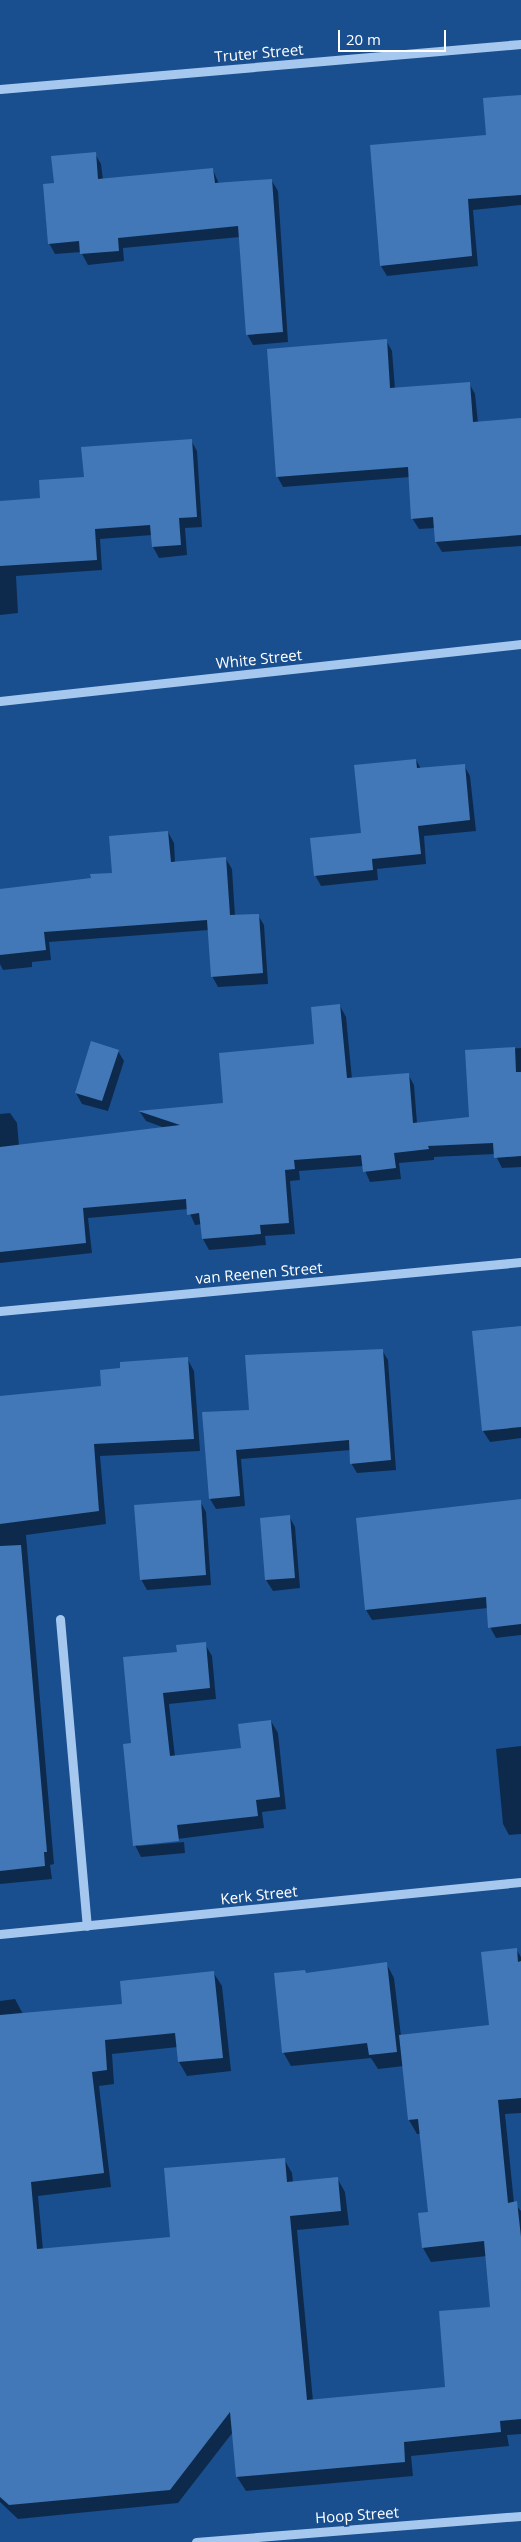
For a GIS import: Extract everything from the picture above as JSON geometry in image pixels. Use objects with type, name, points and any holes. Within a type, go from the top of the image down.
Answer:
[{"type":"street","name":"Truter Street","points":[[0,90],[521,44]]},
{"type":"street","name":"White Street","points":[[0,701],[521,644]]},
{"type":"street","name":"van Reenen Street","points":[[0,1311],[521,1262]]},
{"type":"street","points":[[60,1619],[87,1926]]},
{"type":"street","name":"Kerk Street","points":[[0,1934],[521,1882]]},
{"type":"street","name":"Hoop Street","points":[[196,2542],[521,2516]]},
{"type":"building","points":[[521,95],[521,195],[468,199],[472,256],[380,266],[370,145],[486,135],[483,98]]},
{"type":"building","points":[[96,152],[98,179],[213,168],[215,183],[272,179],[283,332],[246,335],[238,226],[118,238],[119,251],[80,254],[79,241],[48,244],[43,184],[54,183],[51,156]]},
{"type":"building","points":[[387,339],[390,388],[470,382],[473,422],[521,418],[521,535],[435,542],[433,517],[411,519],[408,467],[276,477],[267,349]]},
{"type":"building","points":[[192,439],[197,517],[179,518],[181,545],[152,547],[150,525],[95,529],[97,560],[0,566],[0,501],[40,498],[39,480],[84,477],[81,447]]},
{"type":"building","points":[[416,759],[417,768],[465,764],[470,820],[418,826],[421,854],[372,859],[373,870],[314,876],[310,838],[361,833],[354,765]]},
{"type":"building","points":[[168,831],[171,862],[226,857],[230,915],[259,914],[263,973],[211,977],[207,920],[44,932],[46,950],[0,955],[0,889],[91,878],[90,874],[112,873],[109,836]]},
{"type":"building","points":[[340,1004],[347,1078],[409,1073],[413,1123],[469,1117],[465,1050],[515,1047],[516,1072],[521,1072],[521,1156],[494,1158],[493,1143],[428,1146],[429,1149],[394,1153],[396,1168],[363,1172],[361,1155],[294,1160],[295,1169],[285,1170],[289,1223],[260,1225],[261,1234],[202,1239],[199,1213],[187,1215],[186,1199],[83,1208],[86,1243],[0,1252],[0,1147],[180,1125],[138,1111],[223,1103],[219,1053],[314,1044],[311,1007]]},
{"type":"building","points":[[91,1041],[119,1050],[102,1101],[75,1093]]},
{"type":"building","points":[[521,1326],[521,1427],[482,1431],[472,1331]]},
{"type":"building","points":[[383,1349],[391,1460],[350,1464],[349,1440],[236,1450],[240,1496],[209,1499],[202,1412],[249,1410],[245,1355]]},
{"type":"building","points":[[188,1357],[194,1439],[94,1444],[99,1511],[0,1524],[0,1396],[101,1386],[100,1370],[120,1368],[120,1362]]},
{"type":"building","points":[[521,1499],[521,1624],[488,1628],[486,1597],[365,1610],[356,1518]]},
{"type":"building","points":[[201,1500],[206,1575],[140,1580],[134,1505]]},
{"type":"building","points":[[290,1515],[295,1578],[265,1580],[260,1518]]},
{"type":"building","points":[[21,1545],[47,1852],[44,1852],[45,1866],[0,1871],[0,1546]]},
{"type":"building","points":[[206,1642],[210,1688],[163,1693],[170,1756],[241,1748],[238,1724],[271,1720],[280,1797],[256,1800],[258,1816],[177,1825],[179,1841],[133,1846],[123,1744],[131,1743],[123,1657],[177,1652],[176,1645]]},
{"type":"building","points":[[517,1948],[518,1962],[521,1961],[521,2098],[498,2100],[508,2203],[517,2201],[521,2237],[521,2419],[500,2421],[501,2432],[404,2442],[405,2462],[236,2477],[230,2412],[170,2490],[9,2505],[0,2497],[0,2015],[122,2004],[120,1981],[214,1971],[223,2058],[178,2062],[175,2033],[105,2040],[107,2070],[92,2072],[104,2173],[31,2182],[37,2249],[170,2237],[164,2168],[285,2158],[287,2182],[338,2177],[341,2211],[290,2216],[307,2400],[445,2387],[439,2311],[490,2307],[484,2241],[422,2248],[418,2213],[428,2212],[418,2119],[408,2120],[399,2035],[489,2025],[481,1952]]},
{"type":"building","points":[[387,1962],[397,2052],[369,2055],[367,2043],[282,2053],[274,1973],[305,1970],[306,1973]]}]
